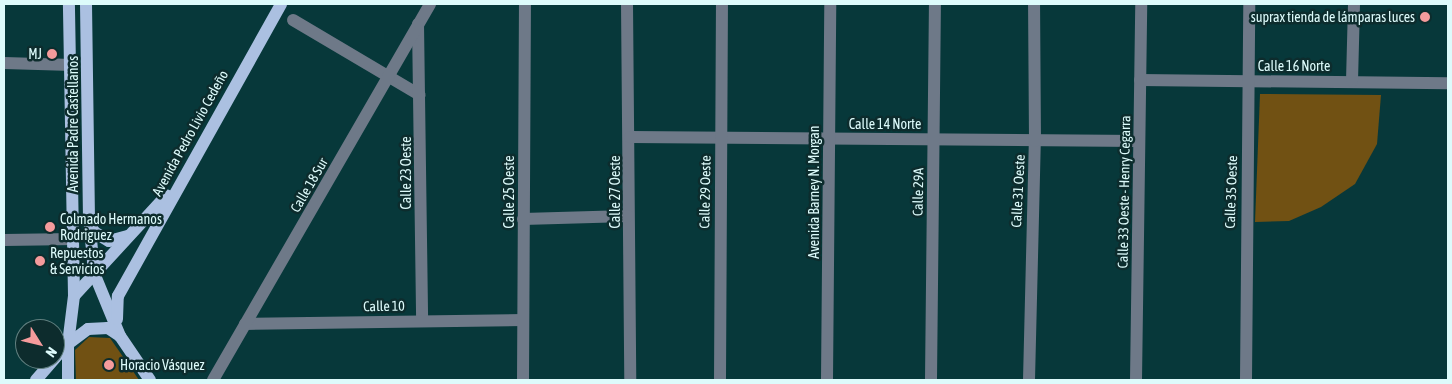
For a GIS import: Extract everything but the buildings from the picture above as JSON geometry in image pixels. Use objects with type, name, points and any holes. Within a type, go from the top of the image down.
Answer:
[{"type":"main road","name":"Avenida Padre Castellanos","points":[[68,4],[72,65],[74,240],[74,296],[68,344],[68,380]]},
{"type":"main road","name":"Avenida Padre Castellanos","points":[[86,4],[89,216],[94,273],[120,336],[150,379]]},
{"type":"main road","name":"Avenida Pedro Livio Cedeño","points":[[120,336],[115,307],[118,296],[180,180],[281,4]]},
{"type":"main road","points":[[74,296],[180,180]]},
{"type":"main road","points":[[89,216],[94,232],[109,241],[117,241],[132,233]]},
{"type":"main road","points":[[65,347],[88,329],[108,328],[120,336]]},
{"type":"main road","points":[[36,380],[46,369]]},
{"type":"street","name":"Calle 18 Sur","points":[[213,380],[430,4]]},
{"type":"street","name":"Calle 25 Oeste","points":[[523,380],[525,4]]},
{"type":"street","name":"Calle 27 Oeste","points":[[627,4],[630,137],[628,216],[630,380]]},
{"type":"street","name":"Calle 29 Oeste","points":[[720,380],[722,4]]},
{"type":"street","name":"Avenida Barney N. Morgan","points":[[827,380],[830,4]]},
{"type":"street","name":"Calle 29A","points":[[931,380],[935,4]]},
{"type":"street","name":"Calle 31 Oeste","points":[[1028,380],[1035,140],[1034,4]]},
{"type":"street","name":"Calle 33 Oeste - Henry Cegarra","points":[[1136,380],[1141,4]]},
{"type":"street","name":"Calle 35 Oeste","points":[[1246,380],[1245,227],[1250,81],[1249,4]]},
{"type":"street","points":[[1352,81],[1354,4]]},
{"type":"street","points":[[293,20],[420,95]]},
{"type":"street","name":"Calle 23 Oeste","points":[[418,24],[422,321]]},
{"type":"street","points":[[4,64],[72,65]]},
{"type":"street","name":"Calle 16 Norte","points":[[1140,80],[1448,83]]},
{"type":"street","name":"Calle 14 Norte","points":[[630,137],[1139,141]]},
{"type":"street","points":[[523,219],[628,216]]},
{"type":"street","points":[[4,240],[74,240]]},
{"type":"street","name":"Calle 10","points":[[246,324],[523,320]]},
{"type":"shaded area","points":[[1260,94],[1381,95],[1377,144],[1355,184],[1321,207],[1289,221],[1255,222]]},
{"type":"shaded area","points":[[89,337],[110,338],[139,380],[76,380],[75,350]]},
{"type":"place","name":"suprax tienda de lámparas luces","points":[[1425,17]]},
{"type":"place","name":"MJ","points":[[52,54]]},
{"type":"place","name":"Colmado Hermanos Rodriguez","points":[[50,227]]},
{"type":"place","name":"Repuestos & Servicios","points":[[40,261]]},
{"type":"place","name":"Horacio Vásquez","points":[[109,365]]}]
